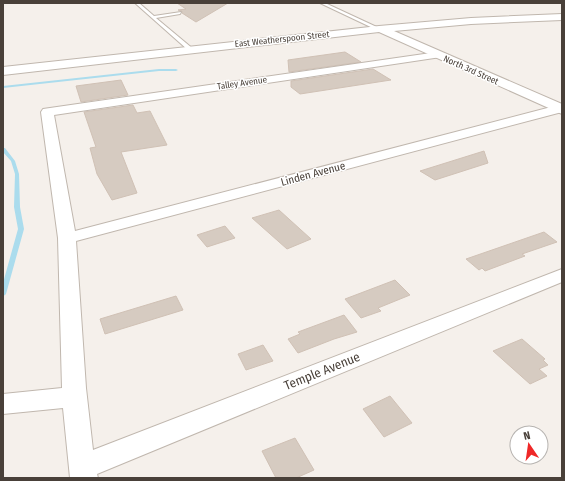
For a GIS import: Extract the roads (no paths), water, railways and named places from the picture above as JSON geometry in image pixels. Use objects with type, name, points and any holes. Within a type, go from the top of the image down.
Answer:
[{"type":"street","name":"East Weatherspoon Street","points":[[3,71],[379,29],[471,21],[562,17]]},
{"type":"street","name":"North 3rd Street","points":[[379,29],[560,110]]},
{"type":"street","name":"Talley Avenue","points":[[66,238],[47,112],[438,55]]},
{"type":"street","name":"Linden Avenue","points":[[66,238],[560,110]]},
{"type":"street","points":[[66,238],[80,458],[83,472]]},
{"type":"street","name":"Temple Avenue","points":[[83,472],[562,276]]},
{"type":"street","points":[[3,404],[76,396]]},
{"type":"lane","points":[[137,3],[190,49]]},
{"type":"lane","points":[[322,3],[379,29]]},
{"type":"lane","points":[[152,17],[180,14]]},
{"type":"waterway","points":[[3,87],[159,70],[176,70]]},
{"type":"waterway","points":[[3,149],[13,161],[17,174],[17,207],[21,229],[3,294]]}]
